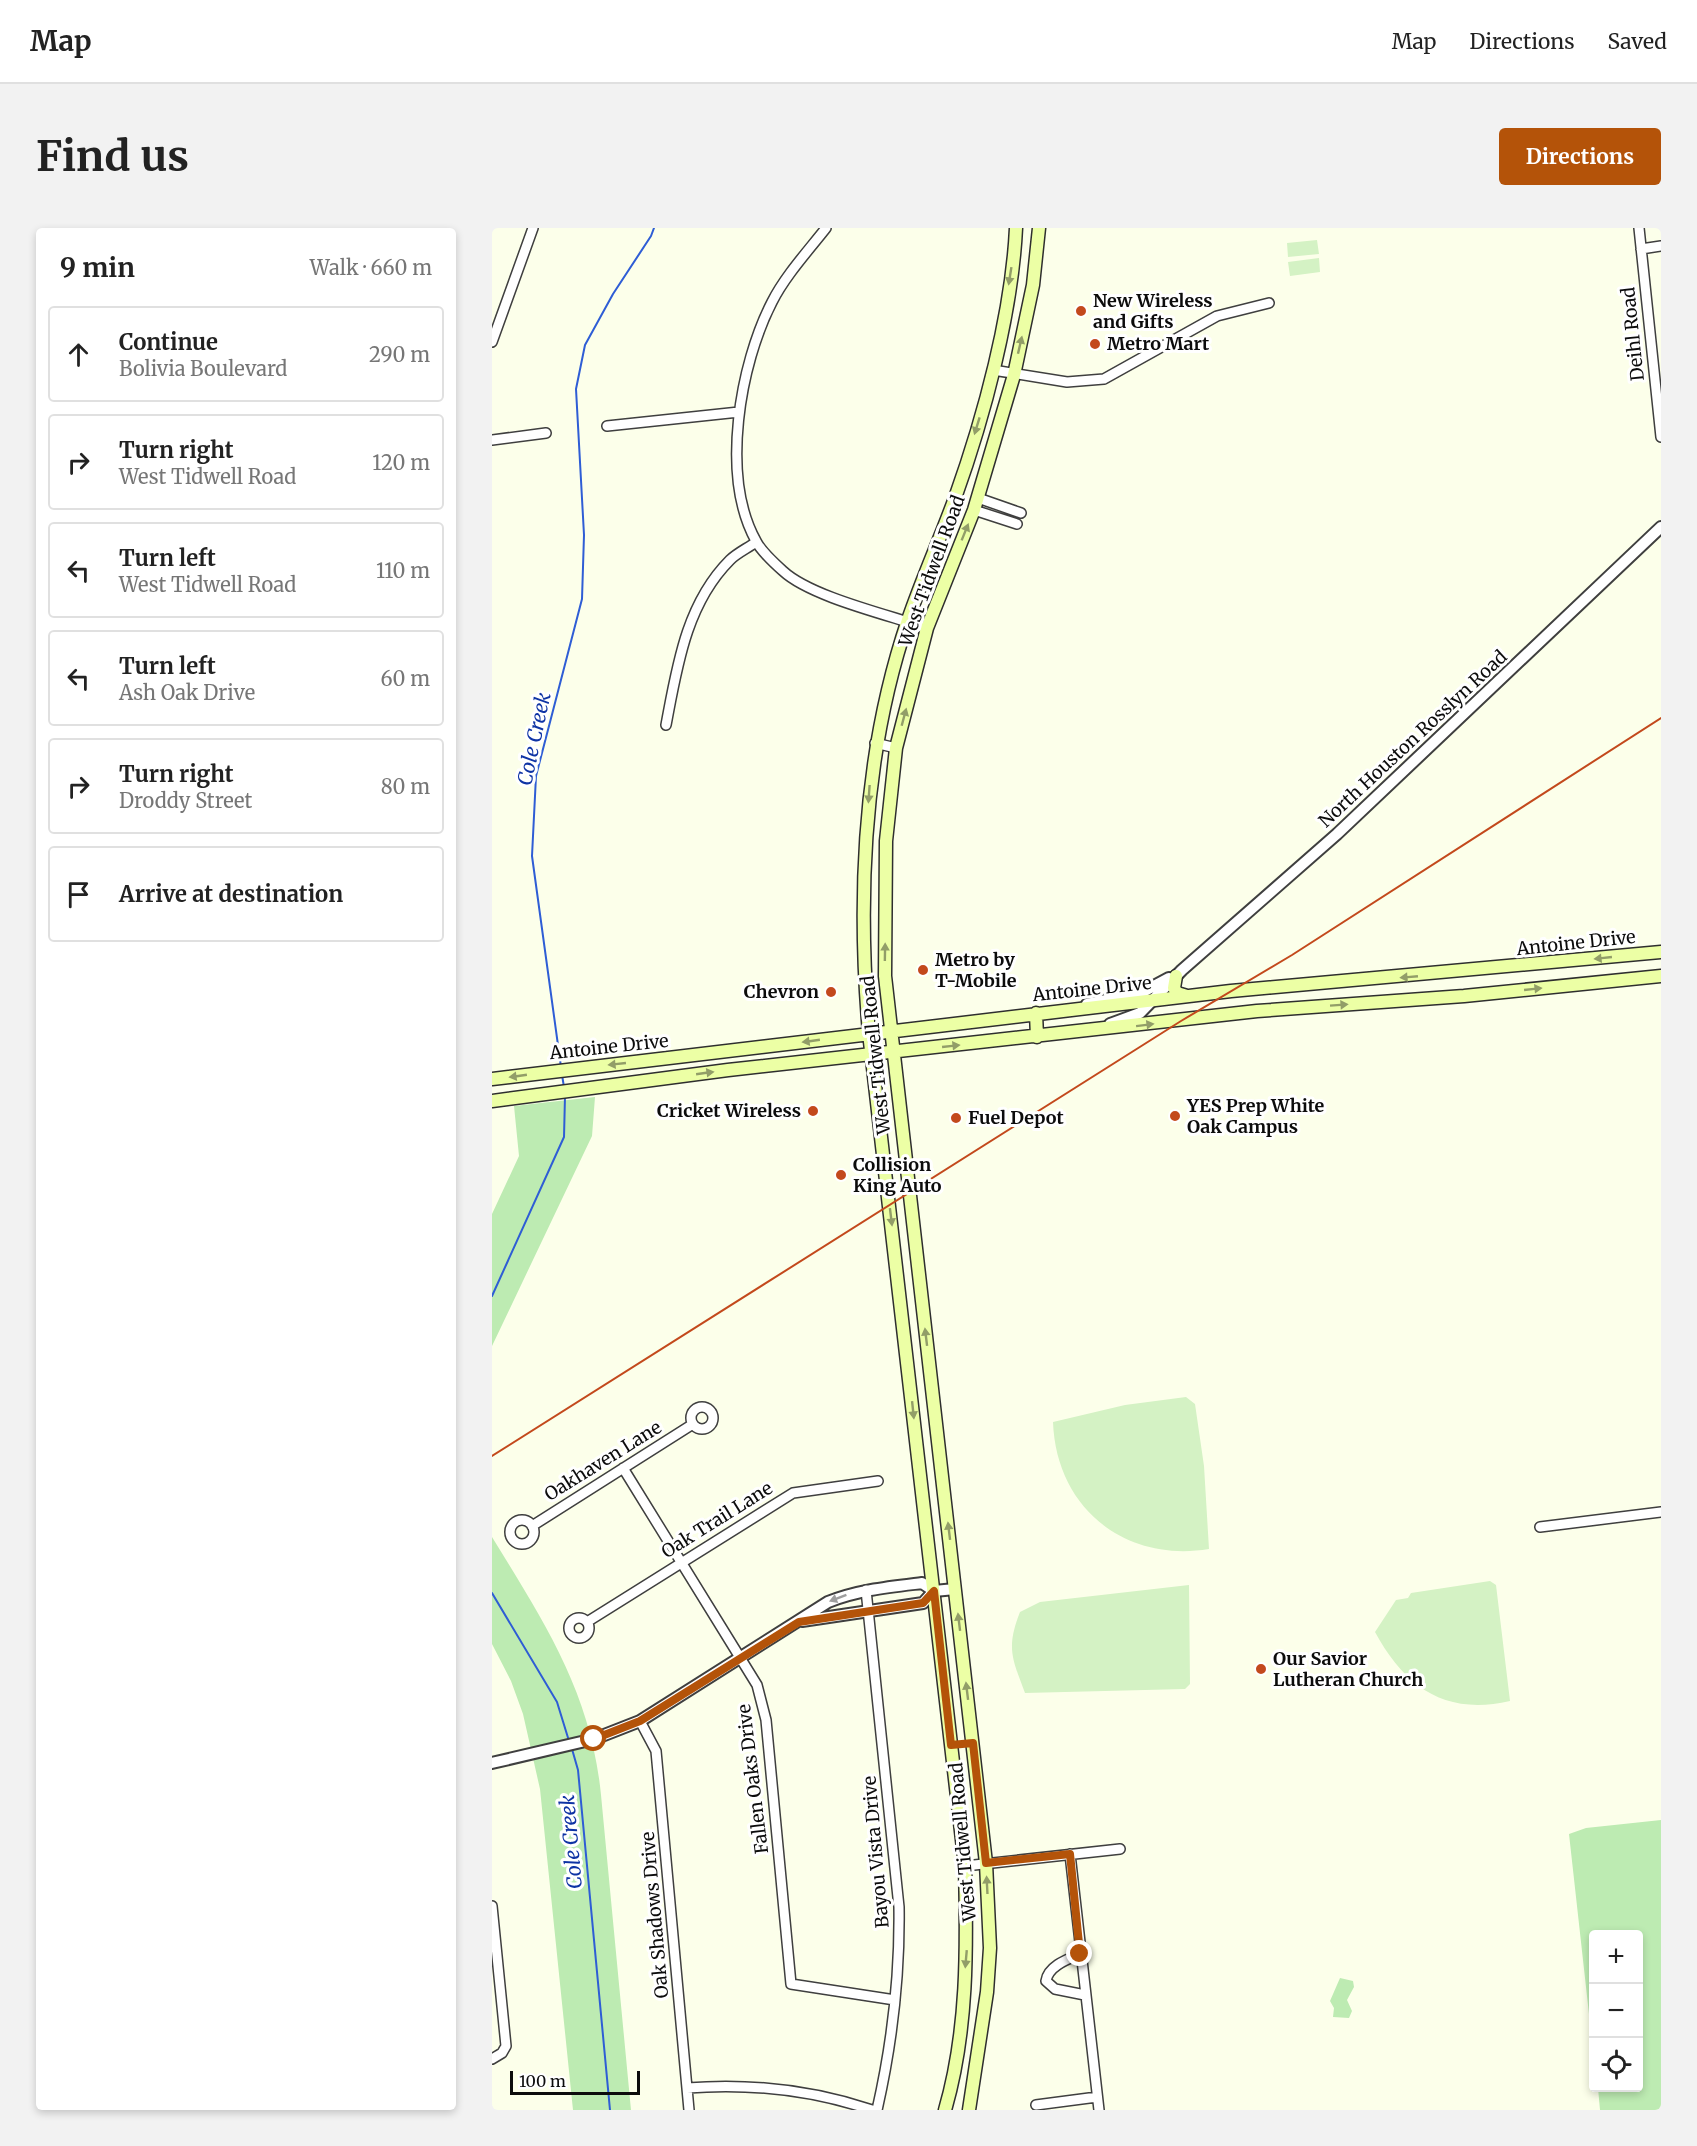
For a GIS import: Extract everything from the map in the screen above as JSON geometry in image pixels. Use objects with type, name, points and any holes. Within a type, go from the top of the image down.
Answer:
[{"type":"main road","name":"West Tidwell Road","points":[[945,2110],[959,2039],[967,1946],[964,1866],[903,1315],[871,1054],[864,960],[865,870],[869,786],[875,743],[907,621],[956,496],[993,370],[1016,228]]},
{"type":"main road","name":"West Tidwell Road","points":[[969,2110],[980,2042],[990,1948],[986,1863],[885,976],[886,841],[896,748],[927,628],[976,504],[1014,375],[1033,285],[1039,228]]},
{"type":"main road","points":[[956,496],[976,504]]},
{"type":"main road","name":"Antoine Drive","points":[[492,1079],[1188,996],[1661,952]]},
{"type":"main road","points":[[1179,973],[1174,988],[1177,993],[1188,996]]},
{"type":"main road","name":"Antoine Drive","points":[[492,1101],[871,1054],[1090,1032],[1257,1011],[1464,996],[1661,976]]},
{"type":"main road","points":[[1036,1013],[1037,1037]]},
{"type":"main road","points":[[885,1172],[906,1168]]},
{"type":"main road","points":[[903,1315],[923,1312]]},
{"type":"main road","points":[[917,1441],[938,1438]]},
{"type":"main road","points":[[951,1745],[973,1743]]},
{"type":"main road","points":[[959,2039],[980,2042]]},
{"type":"street","points":[[492,342],[533,228]]},
{"type":"street","points":[[826,228],[772,300],[749,357],[739,412],[737,470],[744,507],[756,542],[784,573],[816,592],[927,628]]},
{"type":"street","name":"Deihl Road","points":[[1639,228],[1661,437]]},
{"type":"street","points":[[1641,249],[1661,246]]},
{"type":"street","points":[[993,370],[1067,382],[1104,379],[1216,316],[1269,303]]},
{"type":"street","points":[[608,426],[739,412]]},
{"type":"street","points":[[492,440],[546,433]]},
{"type":"street","points":[[976,504],[1021,513]]},
{"type":"street","points":[[976,504],[1017,524]]},
{"type":"street","name":"North Houston Rosslyn Road","points":[[1090,1032],[1140,1013],[1179,973],[1329,841],[1661,527]]},
{"type":"street","points":[[666,725],[687,630],[703,594],[730,560],[756,542]]},
{"type":"street","points":[[875,743],[896,748]]},
{"type":"street","name":"North Houston Rosslyn Road","points":[[1068,1010],[1111,998],[1141,993],[1179,973]]},
{"type":"street","name":"Oakhaven Lane","points":[[532,1526],[693,1424]]},
{"type":"street","name":"Fallen Oaks Drive","points":[[623,1468],[742,1657],[757,1685],[766,1720],[791,1984],[895,2000]]},
{"type":"street","name":"Oak Trail Lane","points":[[587,1622],[793,1493],[878,1481]]},
{"type":"street","points":[[1540,1527],[1661,1512]]},
{"type":"street","points":[[492,1764],[580,1743],[640,1721],[828,1602],[866,1590],[922,1583],[934,1591],[955,1589]]},
{"type":"street","name":"Bayou Vista Drive","points":[[866,1590],[897,1870],[900,1949],[895,2000],[874,2110]]},
{"type":"street","points":[[799,1622],[923,1603],[934,1591]]},
{"type":"street","name":"Oak Shadows Drive","points":[[640,1721],[656,1751],[689,2110]]},
{"type":"street","points":[[964,1866],[1120,1848]]},
{"type":"street","points":[[1070,1854],[1099,2110]]},
{"type":"street","points":[[492,1906],[506,2046],[502,2053],[492,2059]]},
{"type":"street","points":[[1080,1954],[1053,1969],[1047,1974],[1046,1981],[1054,1989],[1085,1995]]},
{"type":"street","points":[[687,2088],[758,2086],[842,2100],[874,2110]]},
{"type":"street","points":[[1036,2105],[1097,2097]]},
{"type":"green space","points":[[1317,240],[1319,254],[1288,257],[1287,243]]},
{"type":"green space","points":[[1319,258],[1320,272],[1290,276],[1288,262]]},
{"type":"green space","points":[[595,1097],[592,1136],[492,1346],[492,1214],[519,1156],[514,1106]]},
{"type":"green space","points":[[1186,1397],[1195,1404],[1204,1466],[1209,1549],[1178,1551],[1149,1547],[1123,1537],[1100,1523],[1081,1503],[1067,1480],[1057,1452],[1053,1422],[1125,1405]]},
{"type":"green space","points":[[492,1537],[530,1599],[562,1659],[587,1723],[596,1758],[631,2110],[573,2110],[540,1789],[523,1714],[511,1681],[492,1644]]},
{"type":"green space","points":[[1490,1581],[1496,1585],[1510,1701],[1487,1705],[1466,1704],[1429,1693],[1400,1668],[1375,1632],[1396,1600],[1408,1598],[1411,1593]]},
{"type":"green space","points":[[1189,1585],[1190,1684],[1185,1689],[1025,1693],[1012,1653],[1013,1635],[1020,1612],[1040,1602]]},
{"type":"green space","points":[[1661,1820],[1661,2110],[1600,2110],[1598,2092],[1643,2092],[1643,1930],[1589,1930],[1589,2014],[1569,1834],[1586,1828]]},
{"type":"green space","points":[[1340,1978],[1353,1981],[1354,1987],[1347,2000],[1352,2011],[1349,2018],[1333,2017],[1334,2008],[1330,2001]]},
{"type":"waterway","name":"Cole Creek","points":[[561,1067],[532,856],[536,776],[582,599],[584,535],[576,389],[585,345],[654,228]]},
{"type":"waterway","name":"Cole Creek","points":[[562,1075],[564,1087]]},
{"type":"waterway","name":"Cole Creek","points":[[492,1296],[564,1137],[565,1096]]},
{"type":"waterway","name":"Cole Creek","points":[[492,1593],[557,1702],[569,1741]]},
{"type":"waterway","name":"Cole Creek","points":[[572,1749],[578,1770],[610,2110]]},
{"type":"railway","points":[[492,1456],[1181,1021],[1292,955],[1661,718]]},
{"type":"place","name":"New Wireless and Gifts","points":[[1081,311]]},
{"type":"place","name":"Metro Mart","points":[[1095,344]]},
{"type":"place","name":"Metro by T-Mobile","points":[[923,970]]},
{"type":"place","name":"Chevron","points":[[831,992]]},
{"type":"place","name":"Cricket Wireless","points":[[813,1111]]},
{"type":"place","name":"YES Prep White Oak Campus","points":[[1175,1116]]},
{"type":"place","name":"Fuel Depot","points":[[956,1118]]},
{"type":"place","name":"Collision King Auto","points":[[841,1175]]},
{"type":"place","name":"Our Savior Lutheran Church","points":[[1261,1669]]},
{"type":"route","points":[[594,1739],[640,1721],[799,1622],[923,1603],[934,1591],[951,1745],[973,1743],[986,1863],[1070,1854],[1080,1954]]}]
